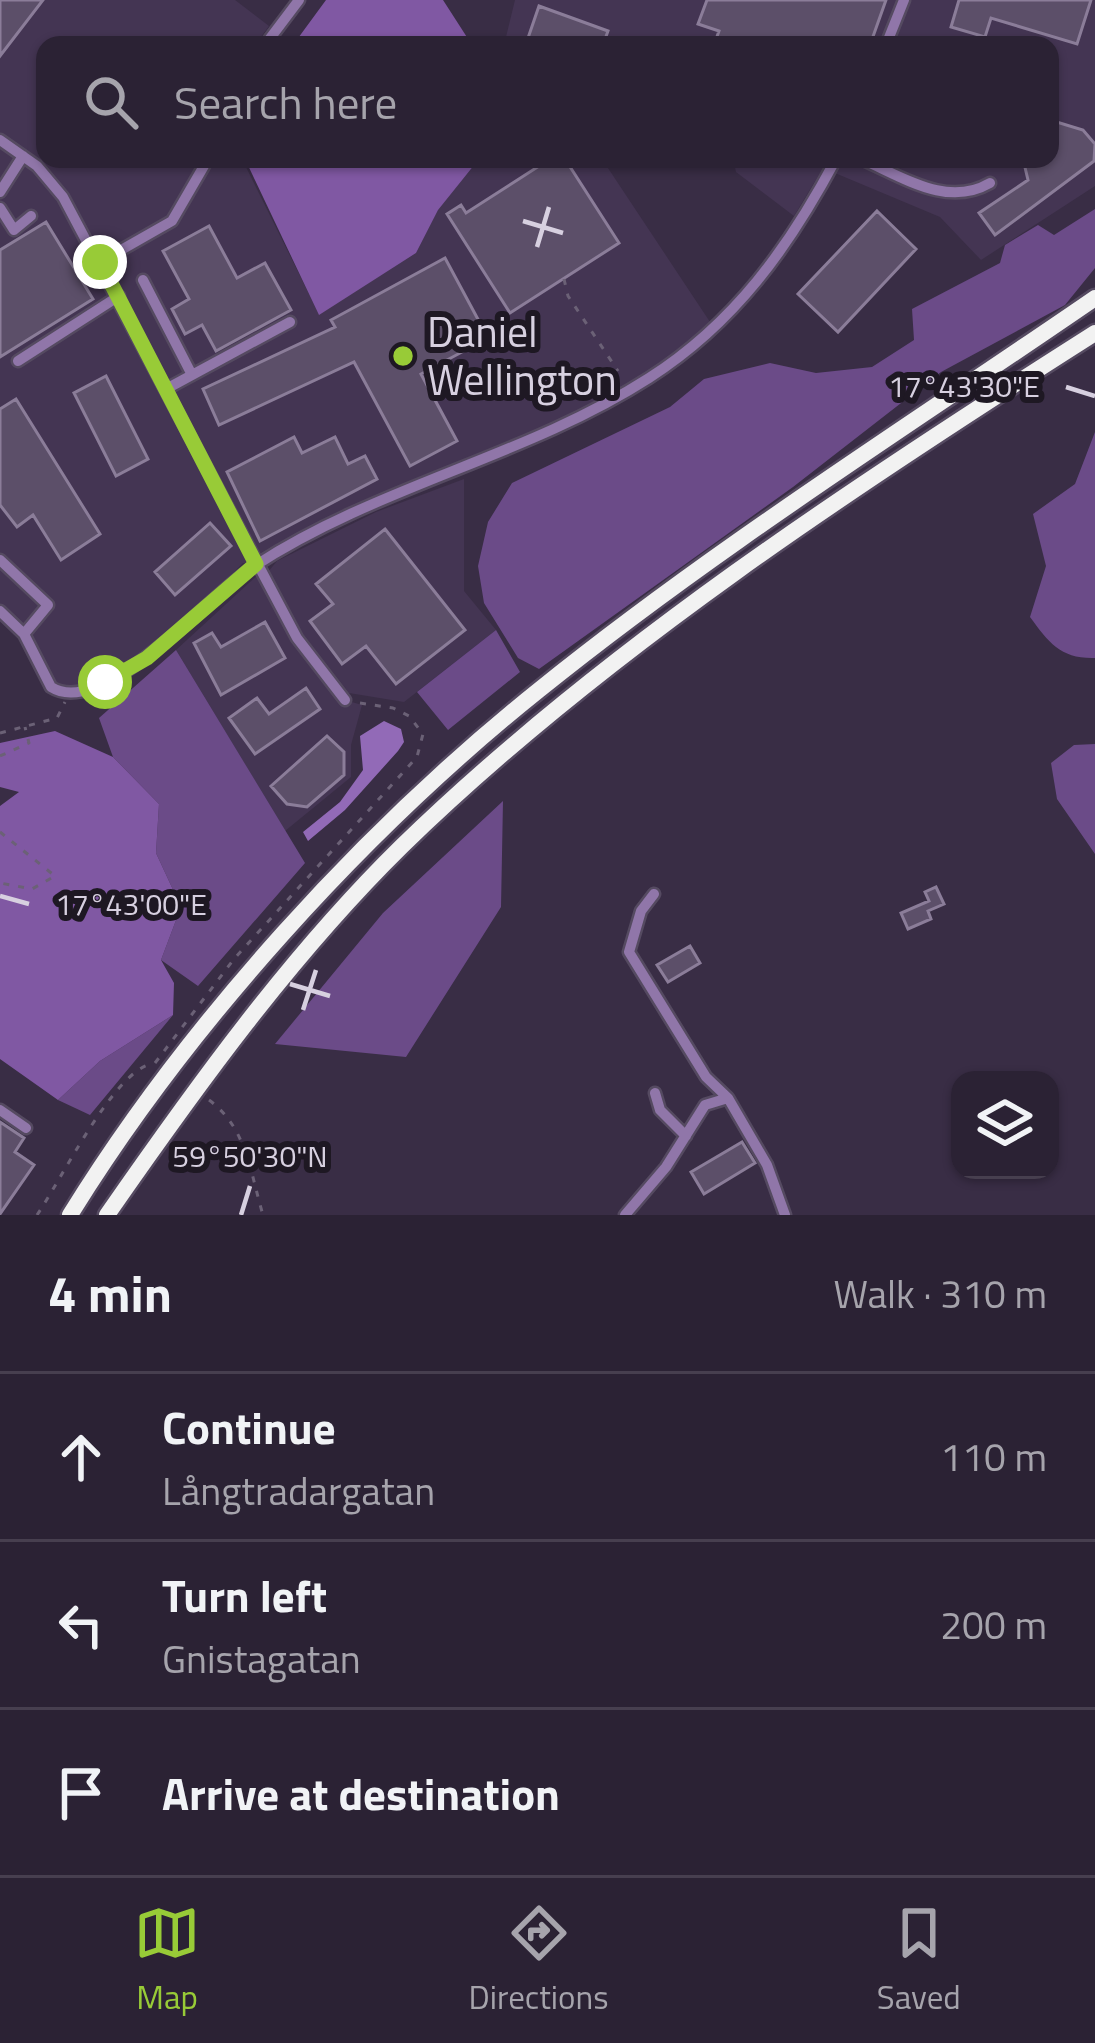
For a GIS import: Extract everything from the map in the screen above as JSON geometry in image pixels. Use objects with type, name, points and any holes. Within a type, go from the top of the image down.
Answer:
[{"type":"highway","points":[[70,1215],[242,984],[376,835],[442,772],[541,689],[711,563],[1095,298]]},
{"type":"highway","points":[[107,1215],[264,1003],[398,850],[463,789],[555,709],[728,582],[980,406],[1095,333]]},
{"type":"street","points":[[272,36],[299,0]]},
{"type":"street","points":[[890,36],[904,0]]},
{"type":"street","points":[[0,140],[63,197],[297,638],[346,700]]},
{"type":"street","points":[[0,192],[23,156]]},
{"type":"street","points":[[100,262],[172,220],[203,168]]},
{"type":"street","points":[[0,611],[24,634],[45,679],[66,698],[87,691],[147,658],[256,564],[400,488],[592,408],[649,378],[714,328],[756,287],[809,215],[832,168]]},
{"type":"street","points":[[883,168],[950,196],[970,195],[990,183]]},
{"type":"street","points":[[0,208],[14,230],[32,216]]},
{"type":"street","points":[[143,280],[192,375]]},
{"type":"street","points":[[18,361],[119,296]]},
{"type":"street","points":[[168,388],[290,322]]},
{"type":"street","points":[[0,560],[48,605],[24,634]]},
{"type":"street","points":[[654,895],[636,923],[629,952],[706,1077],[728,1098],[767,1165],[784,1215]]},
{"type":"street","points":[[655,1094],[661,1110],[686,1136]]},
{"type":"street","points":[[625,1215],[705,1105],[728,1098]]},
{"type":"street","points":[[0,1110],[26,1128]]},
{"type":"path","points":[[564,279],[568,296],[618,371]]},
{"type":"path","points":[[0,733],[57,718],[66,698]]},
{"type":"path","points":[[37,1215],[121,1084],[140,1065],[158,1064],[234,959],[417,757],[423,734],[409,716],[346,700]]},
{"type":"path","points":[[0,755],[29,742],[25,725]]},
{"type":"path","points":[[0,832],[55,876],[32,889],[0,884]]},
{"type":"path","points":[[209,1100],[225,1112],[243,1143],[262,1215]]},
{"type":"shaded area","points":[[0,0],[235,0],[269,26],[262,36],[36,36],[36,168],[246,168],[319,314],[416,253],[438,209],[472,168],[608,168],[714,328],[649,378],[592,408],[256,564],[243,563],[147,658],[105,682],[59,692],[0,611]]},
{"type":"shaded area","points":[[326,0],[443,0],[466,36],[300,36]]},
{"type":"shaded area","points":[[515,0],[1095,0],[1095,186],[981,260],[940,217],[823,168],[1059,168],[1059,36],[506,36]]},
{"type":"shaded area","points":[[249,168],[472,168],[438,210],[416,253],[319,315]]},
{"type":"shaded area","points":[[735,168],[823,168],[794,216]]},
{"type":"shaded area","points":[[1095,209],[1095,268],[1065,305],[941,372],[793,487],[539,669],[518,658],[484,603],[478,566],[488,522],[512,483],[670,407],[704,379],[770,363],[816,373],[872,367],[914,340],[912,309],[1000,263],[1005,245],[1038,225],[1054,235]]},
{"type":"shaded area","points":[[1095,432],[1095,658],[1073,656],[1057,648],[1030,617],[1046,566],[1033,514],[1075,484]]},
{"type":"shaded area","points":[[464,479],[464,591],[496,630],[404,702],[349,693],[303,634],[268,572],[277,561],[376,512]]},
{"type":"shaded area","points":[[261,572],[297,638],[345,700],[362,705],[351,745],[351,777],[285,831],[176,650]]},
{"type":"shaded area","points":[[496,630],[520,672],[448,730],[417,692]]},
{"type":"shaded area","points":[[176,650],[305,863],[198,986],[161,960],[181,907],[156,853],[159,804],[113,757],[99,718]]},
{"type":"shaded area","points":[[384,721],[401,729],[404,742],[345,810],[308,841],[303,832],[340,802],[363,770],[360,736]]},
{"type":"shaded area","points":[[55,731],[113,757],[159,804],[156,853],[181,907],[161,960],[174,983],[173,1015],[100,1061],[58,1100],[0,1059],[0,806],[19,792],[0,787],[0,743]]},
{"type":"shaded area","points":[[1095,744],[1095,854],[1057,799],[1051,763],[1074,745]]},
{"type":"shaded area","points":[[503,801],[501,907],[406,1057],[275,1044],[383,913]]},
{"type":"shaded area","points":[[173,1015],[90,1115],[58,1100],[100,1061]]},
{"type":"building","points":[[0,0],[43,0],[0,56]]},
{"type":"building","points":[[707,0],[886,0],[873,36],[717,36],[719,31],[698,24]]},
{"type":"building","points":[[959,0],[1091,0],[1077,44],[991,18],[985,36],[951,27]]},
{"type":"building","points":[[539,6],[608,31],[606,36],[529,36]]},
{"type":"building","points":[[1059,123],[1083,130],[1095,144],[1094,161],[995,235],[979,213],[1028,180],[1025,168],[1059,168]]},
{"type":"building","points":[[536,168],[571,168],[619,243],[510,313],[447,214],[461,205],[466,213]]},
{"type":"building","points":[[877,211],[916,249],[838,332],[798,294]]},
{"type":"building","points":[[46,222],[93,299],[0,357],[0,250]]},
{"type":"building","points":[[209,226],[237,278],[265,263],[291,310],[216,351],[202,325],[185,334],[172,309],[189,299],[163,251]]},
{"type":"building","name":"Daniel Wellington","points":[[445,258],[488,338],[421,374],[457,441],[410,466],[354,362],[219,425],[203,389],[335,327],[331,320]]},
{"type":"building","points":[[106,376],[148,459],[116,476],[74,393]]},
{"type":"building","points":[[16,399],[100,534],[61,560],[33,515],[17,527],[0,505],[0,409]]},
{"type":"building","points":[[294,437],[302,453],[335,437],[348,464],[365,456],[377,479],[260,541],[227,472]]},
{"type":"building","points":[[210,523],[231,546],[175,595],[155,572]]},
{"type":"building","points":[[385,529],[465,630],[396,684],[366,646],[342,664],[310,621],[333,604],[316,584]]},
{"type":"building","points":[[265,622],[285,658],[221,695],[194,643],[212,633],[221,647]]},
{"type":"building","points":[[306,688],[320,709],[255,754],[229,718],[257,698],[269,714]]},
{"type":"building","points":[[327,736],[344,752],[344,775],[307,807],[287,804],[271,786]]},
{"type":"building","points":[[936,887],[944,904],[928,911],[931,919],[908,929],[901,913],[929,901],[925,892]]},
{"type":"building","points":[[690,946],[700,963],[668,982],[657,965]]},
{"type":"building","points":[[0,1122],[24,1138],[15,1152],[34,1165],[0,1214]]},
{"type":"building","points":[[742,1142],[755,1163],[704,1194],[691,1172]]},
{"type":"place","name":"Daniel Wellington","points":[[403,356]]},
{"type":"route","points":[[100,262],[256,564],[147,658],[105,682]]}]
